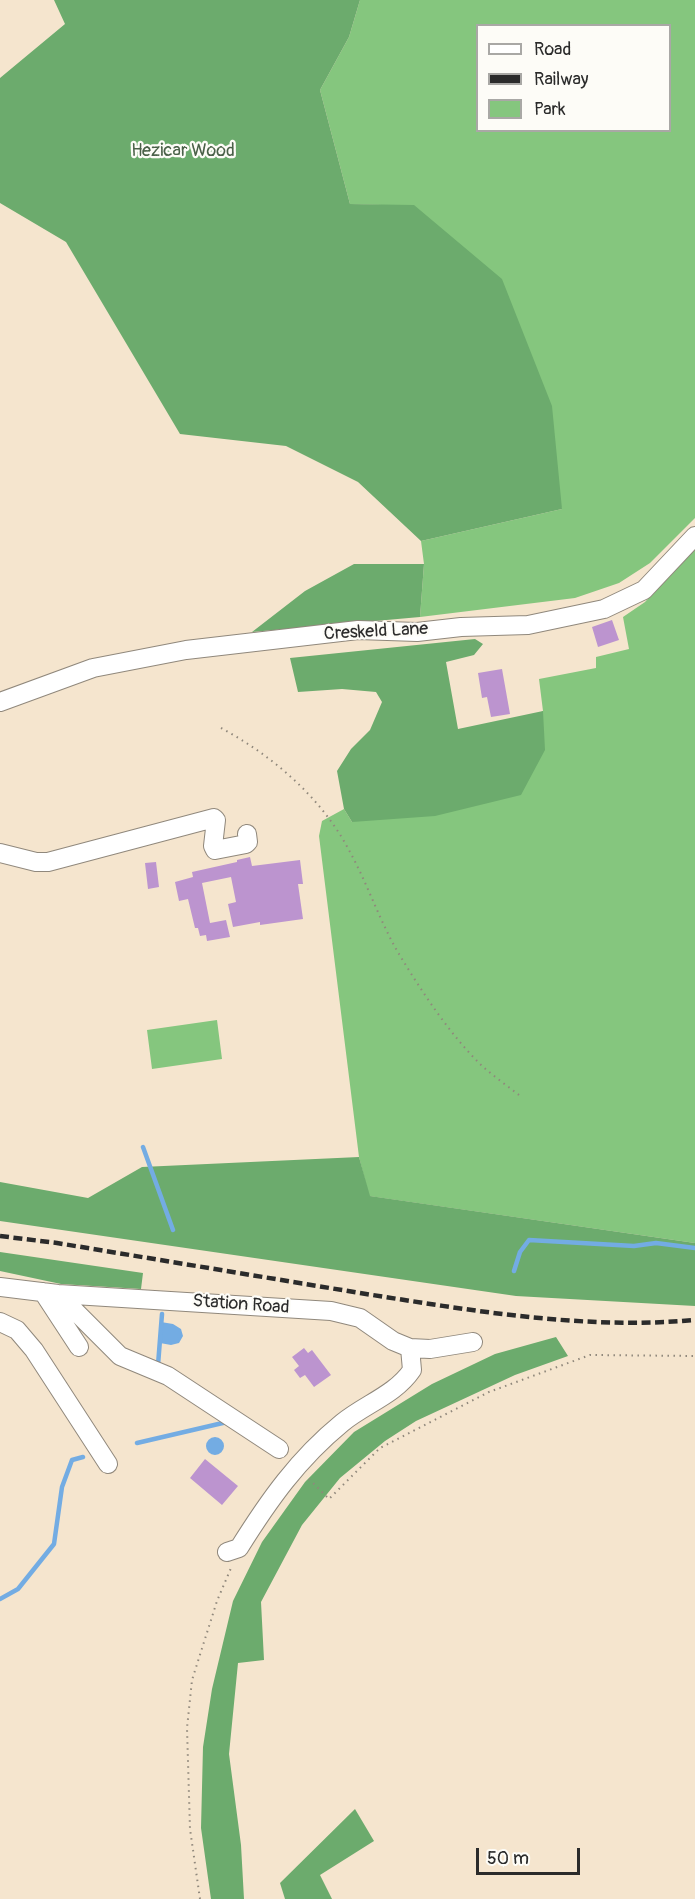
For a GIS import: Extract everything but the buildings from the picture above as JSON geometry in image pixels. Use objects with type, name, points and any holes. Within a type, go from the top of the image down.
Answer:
[{"type":"street","name":"Creskeld Lane","points":[[0,702],[93,668],[186,650],[358,630],[417,632],[461,627],[528,625],[604,609],[644,590],[695,536]]},
{"type":"street","points":[[0,853],[36,862],[48,862],[214,818],[216,820],[213,846],[215,850],[246,844],[247,834]]},
{"type":"street","name":"Station Road","points":[[0,1287],[50,1293],[331,1311],[360,1318],[393,1341],[410,1348],[430,1349],[473,1342]]},
{"type":"street","points":[[50,1293],[79,1347]]},
{"type":"street","points":[[50,1293],[120,1356],[168,1376],[279,1449]]},
{"type":"street","points":[[0,1322],[17,1329],[34,1350],[108,1464]]},
{"type":"street","points":[[233,1550],[292,1471],[343,1421],[403,1384],[412,1370],[410,1348]]},
{"type":"path","points":[[221,728],[251,744],[299,784],[328,816],[349,850],[398,952],[436,1012],[480,1063],[519,1095]]},
{"type":"path","points":[[309,1479],[329,1499],[380,1448],[489,1392],[590,1355],[695,1356]]},
{"type":"path","points":[[200,1899],[190,1829],[187,1728],[192,1680],[233,1550]]},
{"type":"green space","name":"Hezicar Wood","points":[[54,0],[360,0],[349,37],[320,90],[350,204],[414,205],[502,279],[552,406],[562,509],[421,541],[358,482],[286,446],[180,434],[66,242],[0,203],[0,78],[65,24]]},
{"type":"green space","points":[[360,0],[695,0],[695,518],[650,563],[619,583],[575,598],[420,617],[424,564],[421,541],[562,509],[414,206],[350,204],[320,90],[349,37]]},
{"type":"green space","points":[[695,546],[695,1243],[369,1196],[359,1157],[319,836],[322,821],[344,809],[352,822],[543,711],[539,679],[596,668],[596,657],[629,649],[623,617],[645,602]]},
{"type":"green space","points":[[354,564],[424,564],[420,617],[252,632],[305,591]]},
{"type":"green space","points":[[475,639],[483,644],[474,655],[446,662],[458,729],[543,711],[545,750],[521,795],[435,816],[352,822],[344,809],[337,771],[351,749],[370,730],[382,702],[376,692],[342,689],[298,692],[290,658]]},
{"type":"green space","points":[[217,1020],[222,1059],[152,1069],[147,1030]]},
{"type":"green space","points":[[359,1157],[370,1196],[695,1243],[695,1306],[516,1296],[0,1221],[0,1182],[88,1198],[142,1167]]},
{"type":"green space","points":[[0,1252],[143,1273],[141,1289],[61,1284],[0,1271]]},
{"type":"green space","points":[[556,1337],[568,1356],[515,1375],[416,1421],[385,1441],[340,1478],[302,1525],[261,1602],[264,1660],[238,1663],[229,1754],[241,1845],[244,1899],[211,1899],[201,1828],[203,1747],[212,1689],[233,1601],[262,1542],[305,1482],[354,1432],[432,1384],[495,1354]]},
{"type":"green space","points":[[355,1809],[374,1841],[320,1875],[332,1899],[285,1899],[280,1883]]},
{"type":"water","points":[[161,1322],[173,1324],[181,1329],[183,1336],[179,1343],[171,1345],[160,1343]]},
{"type":"water","points":[[215,1437],[221,1440],[224,1446],[221,1452],[215,1455],[209,1452],[206,1446],[209,1440]]},
{"type":"waterway","points":[[143,1147],[173,1230]]},
{"type":"waterway","points":[[514,1271],[520,1252],[529,1240],[634,1246],[656,1243],[695,1248]]},
{"type":"waterway","points":[[158,1365],[162,1314]]},
{"type":"waterway","points":[[137,1443],[227,1422]]},
{"type":"waterway","points":[[0,1599],[18,1589],[54,1544],[62,1487],[72,1460],[83,1457]]},
{"type":"railway","points":[[0,1236],[57,1243],[366,1294],[530,1317],[613,1323],[695,1320]]}]
